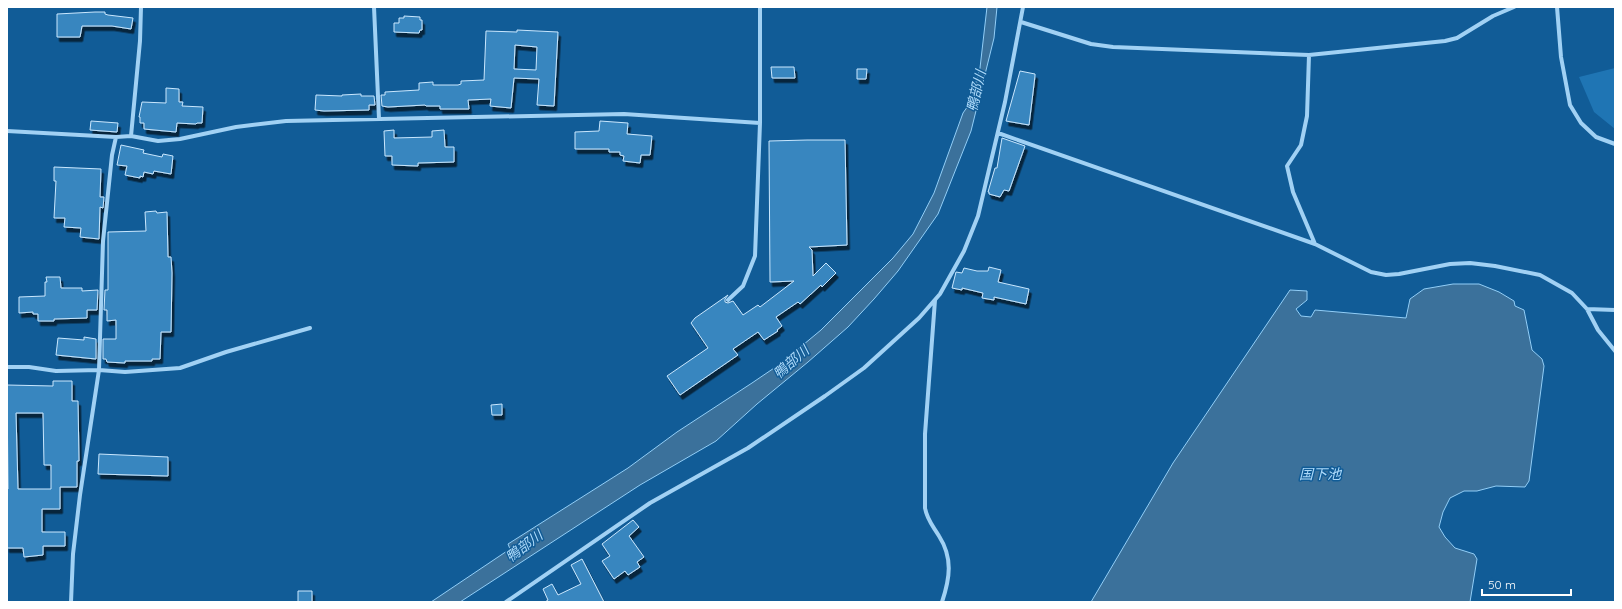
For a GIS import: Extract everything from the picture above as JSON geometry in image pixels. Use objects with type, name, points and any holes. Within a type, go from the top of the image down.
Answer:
[{"type":"street","points":[[131,136],[140,41],[141,7]]},
{"type":"street","points":[[374,7],[379,119]]},
{"type":"street","points":[[728,300],[743,286],[755,256],[760,123],[760,7]]},
{"type":"street","points":[[506,602],[650,503],[748,448],[825,396],[864,368],[919,318],[935,300],[940,294],[964,251],[978,216],[998,133],[1023,7]]},
{"type":"street","points":[[1021,22],[1086,43],[1113,47],[1309,55],[1445,41],[1457,38],[1492,16],[1514,7]]},
{"type":"street","points":[[1557,7],[1561,57],[1570,105],[1581,124],[1596,136],[1615,144]]},
{"type":"street","points":[[1309,55],[1307,116],[1300,145],[1287,166],[1292,192],[1315,244]]},
{"type":"street","points":[[7,131],[116,137],[131,136],[158,141],[180,139],[236,127],[286,121],[624,114],[760,123]]},
{"type":"street","points":[[998,133],[1315,244],[1371,272],[1386,275],[1399,274],[1450,264],[1470,262],[1540,275],[1572,293],[1587,309],[1598,330],[1615,351]]},
{"type":"street","points":[[71,602],[73,554],[79,503],[99,370],[102,241],[112,155],[116,137]]},
{"type":"street","points":[[935,300],[925,434],[925,508],[927,518],[946,546],[948,557],[948,584],[942,602]]},
{"type":"street","points":[[1587,309],[1615,310]]},
{"type":"street","points":[[7,367],[29,367],[56,371],[99,370],[125,372],[180,368],[226,352],[310,328]]},
{"type":"shaded area","points":[[1615,68],[1615,129],[1594,112],[1579,77]]},
{"type":"water","name":"鴨部川","points":[[987,7],[997,7],[994,38],[971,131],[938,214],[898,271],[848,327],[757,404],[716,441],[640,485],[460,602],[431,602],[510,549],[508,544],[628,468],[677,432],[780,364],[821,330],[893,258],[913,234],[934,193],[963,113],[970,103],[980,68]]},
{"type":"water","name":"国下池","points":[[1453,284],[1479,284],[1499,292],[1514,301],[1515,306],[1524,310],[1532,350],[1542,359],[1544,366],[1529,481],[1525,487],[1496,486],[1477,491],[1464,491],[1450,498],[1443,512],[1439,527],[1445,537],[1455,548],[1474,554],[1477,559],[1470,602],[1091,602],[1173,463],[1290,290],[1307,291],[1307,300],[1296,309],[1301,316],[1311,317],[1315,310],[1406,318],[1410,299],[1424,289]]},
{"type":"building","points":[[105,12],[105,14],[108,15],[133,18],[131,29],[112,26],[82,26],[80,37],[57,37],[57,14]]},
{"type":"building","points":[[404,16],[420,17],[420,20],[422,20],[422,30],[420,30],[419,33],[394,32],[394,23],[399,23],[399,18],[404,18]]},
{"type":"building","points":[[517,30],[558,32],[554,106],[537,105],[539,79],[514,78],[511,108],[490,106],[491,99],[468,100],[469,109],[440,109],[440,106],[425,105],[382,106],[381,95],[385,95],[385,92],[419,90],[419,83],[433,82],[433,85],[458,85],[461,84],[461,81],[484,80],[486,31],[517,32]],"holes":[[[515,45],[537,47],[536,70],[514,69]]]},
{"type":"building","points":[[771,67],[794,67],[795,78],[772,78]]},
{"type":"building","points":[[857,69],[867,69],[866,79],[857,79]]},
{"type":"building","points":[[1020,71],[1035,74],[1029,125],[1006,121]]},
{"type":"building","points":[[166,88],[179,89],[179,102],[183,102],[182,106],[203,107],[202,123],[177,123],[176,132],[144,129],[144,123],[140,123],[139,117],[142,102],[166,103]]},
{"type":"building","points":[[361,94],[361,96],[374,96],[375,105],[369,105],[369,110],[315,110],[316,95],[342,96]]},
{"type":"building","points":[[91,121],[118,123],[117,132],[90,130]]},
{"type":"building","points":[[600,121],[628,123],[627,134],[652,136],[650,155],[641,155],[640,163],[623,161],[624,156],[620,155],[620,152],[609,152],[609,149],[575,149],[575,132],[599,131]]},
{"type":"building","points":[[394,130],[394,138],[432,137],[432,131],[444,130],[445,147],[454,147],[454,162],[418,163],[418,166],[392,165],[392,156],[385,156],[384,131]]},
{"type":"building","points":[[1002,138],[1025,146],[1009,191],[1004,190],[1000,197],[989,194],[988,192],[995,168],[997,168]]},
{"type":"building","points":[[845,140],[847,245],[809,247],[812,250],[813,276],[826,263],[836,273],[822,287],[821,285],[800,304],[798,302],[776,317],[782,326],[777,330],[778,331],[764,340],[758,332],[733,349],[738,355],[680,395],[667,376],[708,348],[691,323],[695,318],[728,295],[725,302],[728,303],[733,301],[743,315],[758,305],[760,307],[794,281],[770,282],[769,141]]},
{"type":"building","points":[[121,145],[144,150],[143,153],[162,157],[163,154],[173,156],[171,174],[154,171],[153,174],[144,172],[143,177],[140,176],[140,178],[125,175],[127,166],[117,165]]},
{"type":"building","points":[[54,167],[101,169],[100,197],[104,197],[103,208],[100,207],[99,239],[80,237],[81,228],[64,227],[65,218],[54,218],[56,181],[54,181]]},
{"type":"building","points":[[156,211],[157,213],[167,212],[168,257],[171,257],[172,273],[171,332],[161,332],[160,359],[152,359],[152,361],[125,361],[125,363],[107,362],[106,359],[103,359],[103,339],[116,339],[116,320],[107,321],[107,310],[104,310],[105,290],[108,290],[108,232],[146,231],[145,212]]},
{"type":"building","points":[[989,267],[1001,270],[998,282],[1029,289],[1026,304],[994,297],[994,300],[982,298],[983,293],[962,288],[962,290],[952,288],[956,272],[962,273],[964,268],[977,271],[988,271]]},
{"type":"building","points":[[46,277],[60,277],[61,288],[82,288],[82,291],[98,290],[97,310],[87,310],[87,318],[54,319],[54,321],[38,321],[38,314],[33,314],[33,312],[19,313],[19,297],[45,296],[45,282],[47,282]]},
{"type":"building","points":[[84,337],[96,339],[96,359],[56,355],[58,338],[84,340]]},
{"type":"building","points":[[53,381],[72,381],[72,401],[78,401],[79,461],[77,461],[77,487],[60,487],[60,509],[42,509],[42,532],[65,532],[65,546],[43,546],[43,555],[24,557],[23,548],[7,548],[7,385],[53,386]],"holes":[[[16,413],[43,413],[44,465],[51,465],[51,489],[18,489]]]},
{"type":"building","points":[[502,404],[502,415],[492,415],[491,405]]},
{"type":"building","points":[[99,454],[168,457],[168,476],[98,474]]},
{"type":"building","points":[[633,520],[639,527],[629,536],[644,557],[637,562],[640,567],[628,575],[625,571],[614,579],[602,561],[610,556],[602,544]]},
{"type":"building","points":[[582,559],[604,602],[545,602],[548,600],[543,589],[552,584],[558,595],[581,584],[571,565]]},
{"type":"building","points":[[298,591],[312,591],[312,602],[298,602]]}]
